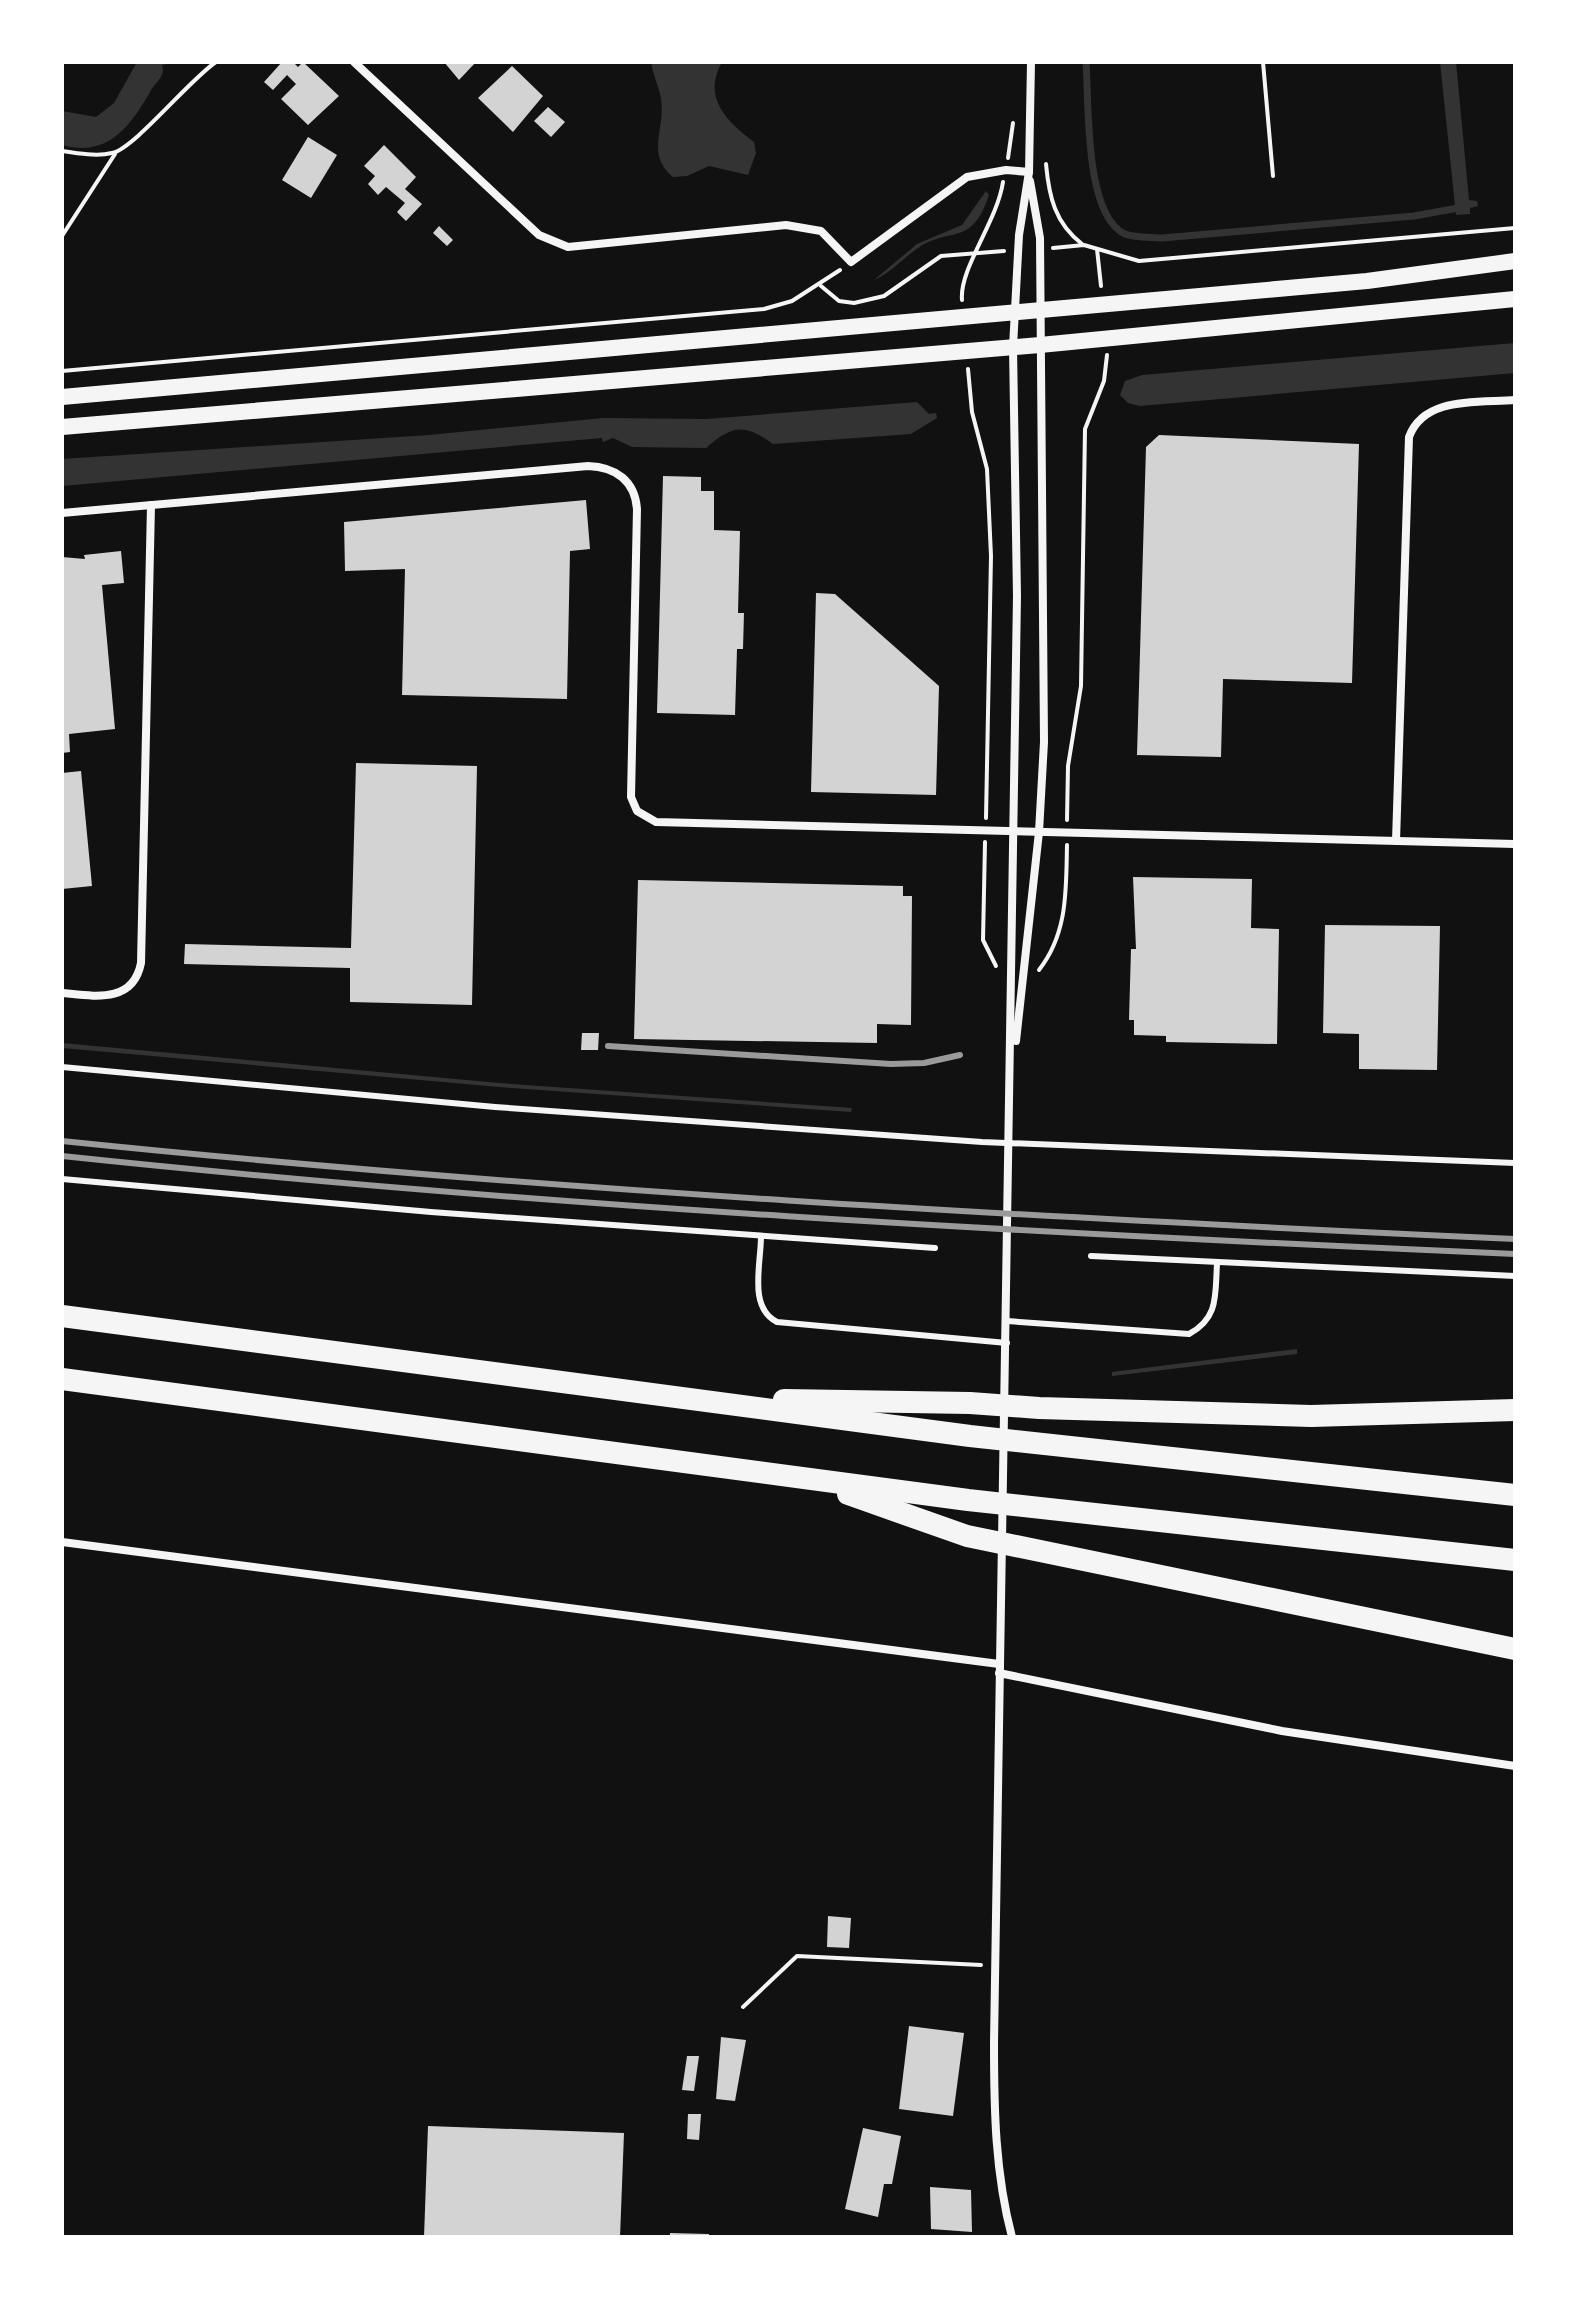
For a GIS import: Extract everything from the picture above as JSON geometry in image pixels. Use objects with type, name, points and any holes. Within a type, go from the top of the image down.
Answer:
[{"type":"highway","points":[[62,1316],[970,1436],[1515,1495]]},
{"type":"highway","points":[[62,1379],[968,1500],[1515,1560]]},
{"type":"highway","points":[[679,1398],[970,1403],[1311,1416],[1515,1410]]},
{"type":"highway","points":[[805,1479],[967,1536],[1515,1649]]},
{"type":"main road","points":[[62,397],[1367,281],[1515,261]]},
{"type":"main road","points":[[62,427],[1040,345],[1515,299]]},
{"type":"street","points":[[354,62],[539,235],[568,247],[786,225],[821,231],[851,262],[967,177],[1006,170],[1029,172]]},
{"type":"street","points":[[1012,2237],[1001,2197],[994,2126],[995,1966],[1017,596],[1013,347],[1018,250],[1029,172],[1031,62]]},
{"type":"street","points":[[1011,1088],[1039,832],[1045,648],[1040,249],[1029,172]]},
{"type":"street","points":[[1396,841],[1409,437],[1421,416],[1436,408],[1515,400]]},
{"type":"street","points":[[62,513],[588,466],[606,468],[628,483],[636,500],[631,790],[637,811],[664,824],[1515,844]]},
{"type":"street","points":[[62,993],[105,997],[122,992],[135,980],[141,963],[151,505]]},
{"type":"street","points":[[62,1542],[999,1668],[1282,1731],[1515,1766]]},
{"type":"lane","points":[[62,1067],[495,1107],[1009,1144],[1515,1163]]},
{"type":"lane","points":[[62,1179],[935,1248]]},
{"type":"lane","points":[[761,1236],[759,1302],[764,1314],[777,1322],[1007,1343]]},
{"type":"lane","points":[[1091,1256],[1515,1276]]},
{"type":"lane","points":[[1007,1321],[1189,1334],[1210,1319],[1215,1309],[1217,1264]]},
{"type":"path","points":[[62,236],[115,153],[139,134],[185,86],[216,62]]},
{"type":"path","points":[[1263,62],[1273,176]]},
{"type":"path","points":[[62,151],[115,153]]},
{"type":"path","points":[[1044,152],[1056,213],[1062,226],[1084,245]]},
{"type":"path","points":[[1040,249],[1084,245],[1139,261],[1515,228]]},
{"type":"path","points":[[1097,249],[1102,303]]},
{"type":"path","points":[[820,285],[839,301],[854,303],[884,296],[922,265],[941,256],[1018,250]]},
{"type":"path","points":[[964,317],[961,286],[978,253]]},
{"type":"path","points":[[62,371],[764,309],[792,301],[851,262]]},
{"type":"path","points":[[1033,981],[1055,944],[1063,918],[1068,766],[1080,695],[1085,429],[1106,373],[1105,338]]},
{"type":"path","points":[[966,351],[972,412],[987,469],[991,556],[983,940],[999,973]]},
{"type":"path","points":[[743,2007],[797,1956],[995,1966]]},
{"type":"shaded area","points":[[137,62],[181,62],[162,65],[163,73],[134,117],[115,136],[92,147],[62,145],[62,111],[96,117],[114,103]]},
{"type":"shaded area","points":[[651,62],[722,62],[716,75],[716,97],[726,117],[754,142],[756,153],[748,175],[709,166],[687,176],[673,177],[665,168],[658,150],[661,99]]},
{"type":"shaded area","points":[[1440,62],[1456,62],[1469,200],[1477,201],[1478,206],[1470,208],[1470,214],[1456,215]]},
{"type":"shaded area","points":[[986,191],[989,195],[983,211],[968,229],[932,240],[874,280],[917,244],[962,225]]},
{"type":"shaded area","points":[[1515,343],[1515,373],[1140,406],[1128,403],[1120,395],[1125,381],[1142,375]]},
{"type":"shaded area","points":[[917,402],[929,414],[936,413],[937,418],[911,434],[773,444],[754,433],[738,430],[723,435],[706,448],[632,447],[613,438],[603,442],[602,438],[62,486],[62,459],[429,435],[603,418],[707,419]]},
{"type":"shaded area","points":[[62,1043],[499,1083],[852,1108],[851,1112],[499,1087],[62,1048]]},
{"type":"shaded area","points":[[1297,1349],[1297,1354],[1112,1376],[1112,1372]]},
{"type":"building","points":[[282,62],[293,62],[298,67],[303,62],[339,96],[308,125],[281,99],[296,84],[287,75],[273,90],[264,82]]},
{"type":"building","points":[[444,62],[476,62],[459,80]]},
{"type":"building","points":[[512,66],[543,96],[513,132],[478,98]]},
{"type":"building","points":[[548,107],[565,122],[551,137],[534,121]]},
{"type":"building","points":[[308,137],[337,155],[311,198],[282,180]]},
{"type":"building","points":[[384,145],[416,177],[405,189],[422,204],[406,221],[397,212],[405,203],[386,187],[378,195],[368,184],[375,176],[364,166]]},
{"type":"building","points":[[439,226],[453,240],[447,246],[433,233]]},
{"type":"building","points":[[1159,435],[1359,444],[1352,683],[1223,679],[1221,757],[1137,755],[1146,447]]},
{"type":"building","points":[[663,476],[701,477],[701,491],[714,491],[714,530],[740,531],[738,613],[744,613],[743,649],[737,649],[735,715],[657,713]]},
{"type":"building","points":[[586,500],[590,549],[570,551],[567,699],[402,695],[405,569],[345,571],[344,522]]},
{"type":"building","points":[[121,551],[124,583],[102,585],[115,729],[69,734],[70,752],[62,753],[62,557],[85,559],[84,555]]},
{"type":"building","points":[[816,593],[835,594],[939,686],[936,795],[811,792]]},
{"type":"building","points":[[356,763],[477,766],[472,1005],[350,1002],[350,968],[184,964],[185,944],[351,948]]},
{"type":"building","points":[[81,771],[92,886],[62,889],[62,773]]},
{"type":"building","points":[[1133,877],[1252,879],[1251,928],[1279,929],[1277,1044],[1166,1042],[1166,1036],[1134,1035],[1134,1020],[1129,1020],[1131,949],[1136,949]]},
{"type":"building","points":[[638,880],[903,886],[903,896],[912,896],[911,1025],[877,1024],[877,1043],[634,1039]]},
{"type":"building","points":[[1325,925],[1440,926],[1437,1070],[1359,1069],[1359,1034],[1323,1033]]},
{"type":"building","points":[[582,1033],[599,1033],[598,1050],[581,1050]]},
{"type":"building","points":[[828,1916],[851,1918],[849,1948],[827,1947]]},
{"type":"building","points":[[909,2026],[964,2033],[953,2116],[899,2109]]},
{"type":"building","points":[[721,2037],[746,2040],[735,2101],[716,2099]]},
{"type":"building","points":[[687,2056],[699,2056],[694,2091],[682,2090]]},
{"type":"building","points":[[688,2114],[701,2114],[699,2140],[687,2139]]},
{"type":"building","points":[[428,2126],[624,2133],[620,2237],[424,2237]]},
{"type":"building","points":[[863,2128],[901,2136],[892,2184],[884,2184],[878,2217],[845,2209]]},
{"type":"building","points":[[930,2187],[971,2190],[972,2232],[931,2229]]},
{"type":"building","points":[[670,2233],[709,2234],[709,2237],[670,2237]]},
{"type":"waterway","points":[[1086,62],[1095,182],[1112,223],[1125,234],[1162,238],[1414,216],[1464,207]]},
{"type":"railway","points":[[608,1046],[891,1064],[924,1063],[960,1055]]},
{"type":"railway","points":[[62,1141],[606,1188],[1151,1221],[1515,1239]]},
{"type":"railway","points":[[62,1156],[606,1204],[1151,1237],[1515,1254]]}]
